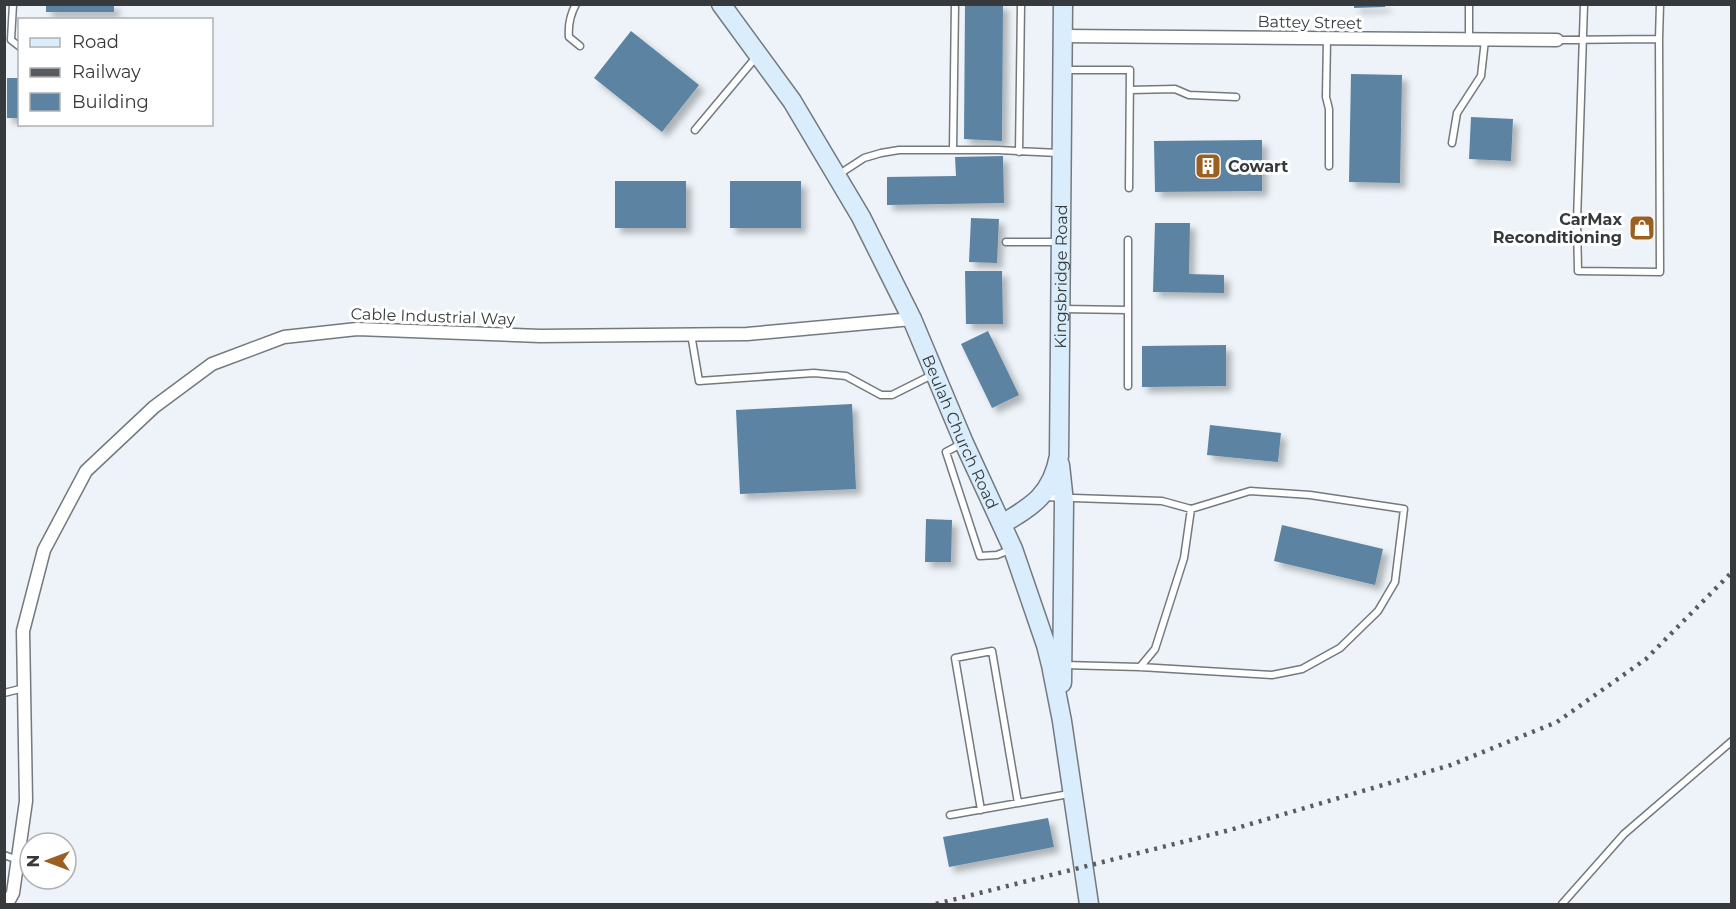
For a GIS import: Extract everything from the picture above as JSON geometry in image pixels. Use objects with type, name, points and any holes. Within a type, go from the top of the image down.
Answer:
[{"type":"street","name":"Beulah Church Road","points":[[721,4],[792,101],[861,217],[912,319],[964,443],[1013,549],[1046,645],[1057,665],[1062,721],[1089,904]]},
{"type":"street","name":"Kingsbridge Road","points":[[1002,524],[1027,510],[1041,497],[1056,474],[1059,456],[1063,4]]},
{"type":"street","name":"Battey Street","points":[[1063,36],[1557,40]]},
{"type":"street","name":"Cable Industrial Way","points":[[22,831],[26,801],[23,631],[44,550],[86,471],[154,407],[212,364],[284,337],[357,329],[540,336],[747,334],[912,319]]},
{"type":"street","points":[[1057,665],[1063,497],[1059,456]]},
{"type":"street","name":"Cable Industrial Way","points":[[7,904],[13,893],[18,860]]},
{"type":"lane","points":[[13,4],[11,40],[18,45]]},
{"type":"lane","points":[[576,4],[568,28],[569,38],[580,46]]},
{"type":"lane","points":[[953,150],[955,4]]},
{"type":"lane","points":[[1019,152],[1021,4]]},
{"type":"lane","points":[[1469,4],[1469,40]]},
{"type":"lane","points":[[1584,4],[1577,221],[1578,271],[1659,272],[1660,4]]},
{"type":"lane","points":[[1327,39],[1326,97],[1329,109],[1329,166]]},
{"type":"lane","points":[[1557,40],[1659,39]]},
{"type":"lane","points":[[1452,143],[1457,113],[1481,76],[1485,40]]},
{"type":"lane","points":[[695,130],[758,55]]},
{"type":"lane","points":[[1063,70],[1130,70],[1129,188]]},
{"type":"lane","points":[[1130,90],[1175,89],[1189,95],[1236,97]]},
{"type":"lane","points":[[837,176],[864,158],[881,153],[953,150],[1062,153]]},
{"type":"lane","points":[[1128,240],[1128,386]]},
{"type":"lane","points":[[1006,242],[1062,242]]},
{"type":"lane","points":[[1061,309],[1128,310]]},
{"type":"lane","points":[[691,334],[699,381],[814,373],[846,376],[881,395],[892,394],[934,373]]},
{"type":"lane","points":[[964,443],[946,453],[980,556],[997,555],[1013,549]]},
{"type":"lane","points":[[1041,497],[1162,501],[1191,509],[1250,491],[1310,495],[1404,509],[1395,582],[1378,611],[1340,648],[1302,669],[1272,675],[1140,666],[1057,665]]},
{"type":"lane","points":[[1140,666],[1155,649],[1184,558],[1191,509]]},
{"type":"lane","points":[[981,810],[955,658],[992,651],[1018,803]]},
{"type":"lane","points":[[4,693],[24,688]]},
{"type":"lane","points":[[1562,904],[1624,834],[1731,741]]},
{"type":"lane","points":[[950,815],[1073,794]]},
{"type":"lane","points":[[4,855],[18,860]]},
{"type":"building","points":[[46,4],[114,4],[114,12],[46,12]]},
{"type":"building","points":[[965,4],[1003,4],[1002,141],[964,139]]},
{"type":"building","points":[[1354,4],[1385,4],[1385,7],[1354,8]]},
{"type":"building","points":[[631,31],[699,85],[662,132],[594,78]]},
{"type":"building","points":[[1351,74],[1402,75],[1400,183],[1349,182]]},
{"type":"building","points":[[7,78],[18,78],[18,118],[7,118]]},
{"type":"building","points":[[1471,117],[1513,119],[1511,161],[1469,159]]},
{"type":"building","name":"Cowart","points":[[1262,140],[1262,191],[1155,192],[1154,141]]},
{"type":"building","points":[[1003,156],[1004,203],[887,205],[887,177],[956,176],[955,157]]},
{"type":"building","points":[[615,181],[686,181],[686,228],[615,228]]},
{"type":"building","points":[[730,181],[801,181],[801,228],[730,228]]},
{"type":"building","points":[[971,218],[999,219],[997,263],[969,262]]},
{"type":"building","points":[[1155,223],[1190,223],[1189,274],[1224,275],[1224,293],[1153,292]]},
{"type":"building","points":[[965,271],[1002,271],[1003,324],[966,324]]},
{"type":"building","points":[[988,331],[1019,395],[992,408],[961,344]]},
{"type":"building","points":[[1226,345],[1226,386],[1142,387],[1142,346]]},
{"type":"building","points":[[852,404],[856,489],[740,494],[736,410]]},
{"type":"building","points":[[1210,425],[1281,433],[1278,462],[1207,455]]},
{"type":"building","points":[[926,519],[952,520],[951,562],[925,562]]},
{"type":"building","points":[[1282,525],[1383,549],[1375,585],[1274,561]]},
{"type":"building","points":[[1048,818],[1054,847],[949,867],[943,837]]},
{"type":"railway","points":[[936,904],[1230,830],[1451,765],[1557,722],[1646,659],[1732,572]]},
{"type":"place","name":"Cowart","points":[[1208,166]]},
{"type":"place","name":"CarMax Reconditioning","points":[[1642,228]]}]
